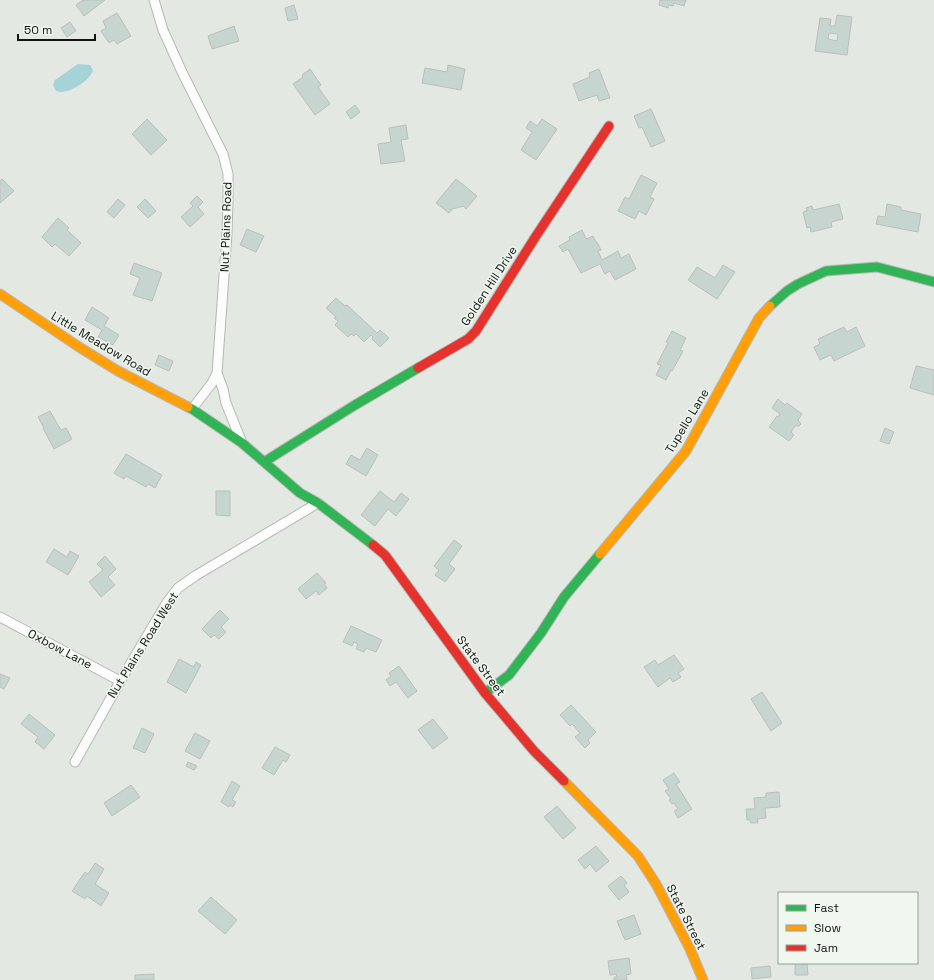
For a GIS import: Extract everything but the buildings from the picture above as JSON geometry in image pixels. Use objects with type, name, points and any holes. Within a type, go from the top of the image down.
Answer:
[{"type":"street","name":"Nut Plains Road","points":[[154,0],[163,30],[223,154],[228,174],[227,234],[217,373],[212,383],[192,409]]},
{"type":"street","name":"Golden Hill Drive","points":[[264,462],[355,405],[468,339],[476,330],[609,126]]},
{"type":"street","name":"Tupello Lane","points":[[485,693],[509,675],[541,633],[564,597],[686,451],[759,318],[774,302],[798,284],[826,271],[877,267],[934,282]]},
{"type":"street","name":"Little Meadow Road","points":[[0,294],[79,347],[118,371],[181,405],[192,409]]},
{"type":"street","name":"Nut Plains Road","points":[[217,373],[223,388],[226,404],[242,443]]},
{"type":"street","name":"State Street","points":[[192,409],[242,443],[300,493],[318,503],[385,555],[485,693],[534,752],[638,856],[656,884],[690,949],[703,980]]},
{"type":"street","name":"Nut Plains Road West","points":[[76,762],[120,681],[166,604],[178,588],[195,576],[318,503]]},
{"type":"street","name":"Oxbow Lane","points":[[0,617],[120,681]]},
{"type":"water","points":[[78,64],[90,65],[93,70],[88,78],[72,89],[61,92],[56,91],[53,85],[55,80]]},
{"type":"traffic: fast","points":[[770,306],[787,291],[798,284],[826,271],[877,267],[934,282]]},
{"type":"traffic: fast","points":[[264,462],[355,405],[418,368]]},
{"type":"traffic: fast","points":[[188,407],[242,443],[300,493],[318,503],[373,545]]},
{"type":"traffic: fast","points":[[485,693],[509,675],[541,633],[564,597],[600,554]]},
{"type":"traffic: slow","points":[[0,294],[79,347],[118,371],[188,407]]},
{"type":"traffic: slow","points":[[600,554],[686,451],[759,318],[770,306]]},
{"type":"traffic: slow","points":[[564,781],[638,856],[656,884],[690,949],[703,980]]},
{"type":"traffic: jam","points":[[418,368],[468,339],[476,331],[536,236],[609,126]]},
{"type":"traffic: jam","points":[[373,545],[385,555],[485,693],[534,751],[564,781]]}]
